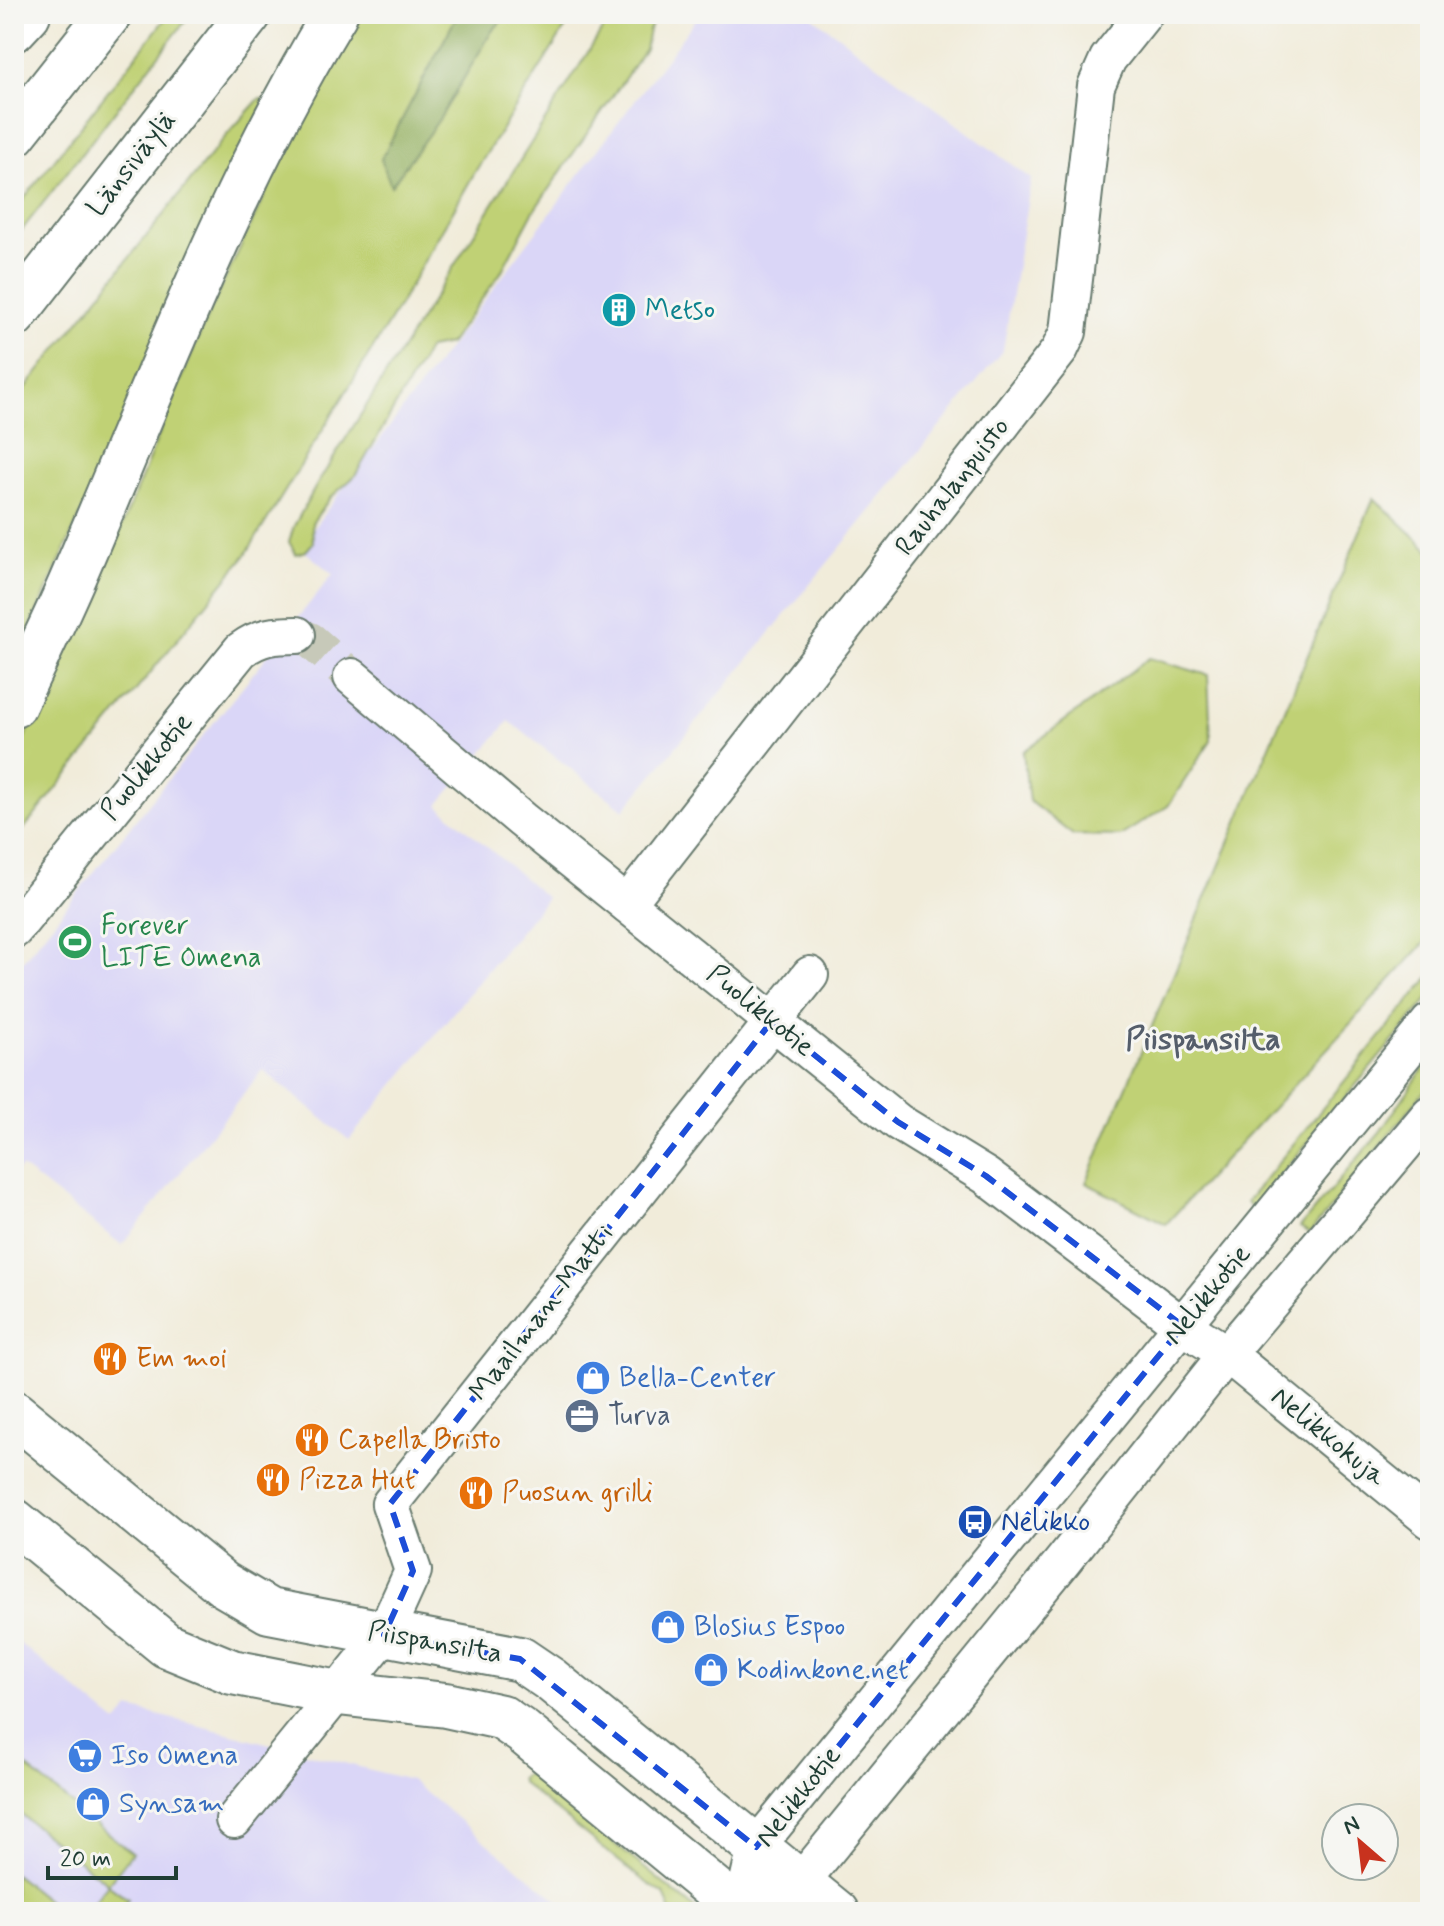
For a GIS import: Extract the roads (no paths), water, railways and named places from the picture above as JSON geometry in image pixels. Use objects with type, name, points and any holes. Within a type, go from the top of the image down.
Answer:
[{"type":"main road","points":[[14,29],[28,14]]},
{"type":"main road","points":[[14,134],[109,14]]},
{"type":"main road","name":"Länsiväylä","points":[[14,315],[249,14]]},
{"type":"main road","points":[[14,705],[74,577],[183,317],[252,165],[335,14]]},
{"type":"main road","name":"Piispansilta","points":[[14,1413],[223,1584],[269,1611],[520,1659],[551,1680],[836,1912]]},
{"type":"main road","points":[[14,1521],[166,1645],[232,1672],[338,1693],[436,1703],[501,1717],[742,1912]]},
{"type":"street","name":"Rauhalanpuisto","points":[[627,904],[1059,351],[1068,332],[1096,86],[1108,59],[1144,14]]},
{"type":"street","name":"Puolikkotie","points":[[14,930],[241,650],[270,635],[297,635]]},
{"type":"street","name":"Puolikkotie","points":[[352,677],[898,1122],[986,1176],[1183,1326],[1227,1354]]},
{"type":"street","name":"Maailman-Matti","points":[[234,1820],[384,1635],[413,1571],[390,1504],[810,975]]},
{"type":"street","name":"Nelikkotie","points":[[742,1912],[756,1847],[1430,1022]]},
{"type":"street","name":"Nelikkotie","points":[[742,1912],[800,1883],[1063,1561],[1227,1354],[1430,1114]]},
{"type":"street","name":"Nelikkokuja","points":[[1227,1354],[1430,1520]]},
{"type":"tunnel","points":[[297,635],[310,640],[352,677]]},
{"type":"place","name":"Metso","points":[[619,310]]},
{"type":"place","name":"Forever LITE Omena","points":[[75,942]]},
{"type":"place","name":"Em moi","points":[[110,1359]]},
{"type":"place","name":"Bella-Center","points":[[593,1378]]},
{"type":"place","name":"Turva","points":[[582,1416]]},
{"type":"place","name":"Capella Bristo","points":[[312,1440]]},
{"type":"place","name":"Pizza Hut","points":[[273,1480]]},
{"type":"place","name":"Puosun grilli","points":[[476,1493]]},
{"type":"place","name":"Nelikko","points":[[975,1522]]},
{"type":"place","name":"Blosius Espoo","points":[[668,1627]]},
{"type":"place","name":"Kodinkone.net","points":[[711,1670]]},
{"type":"place","name":"Iso Omena","points":[[85,1756]]},
{"type":"place","name":"Synsam","points":[[93,1804]]},
{"type":"district","name":"Piispansilta","points":[[1203,1040]]}]
